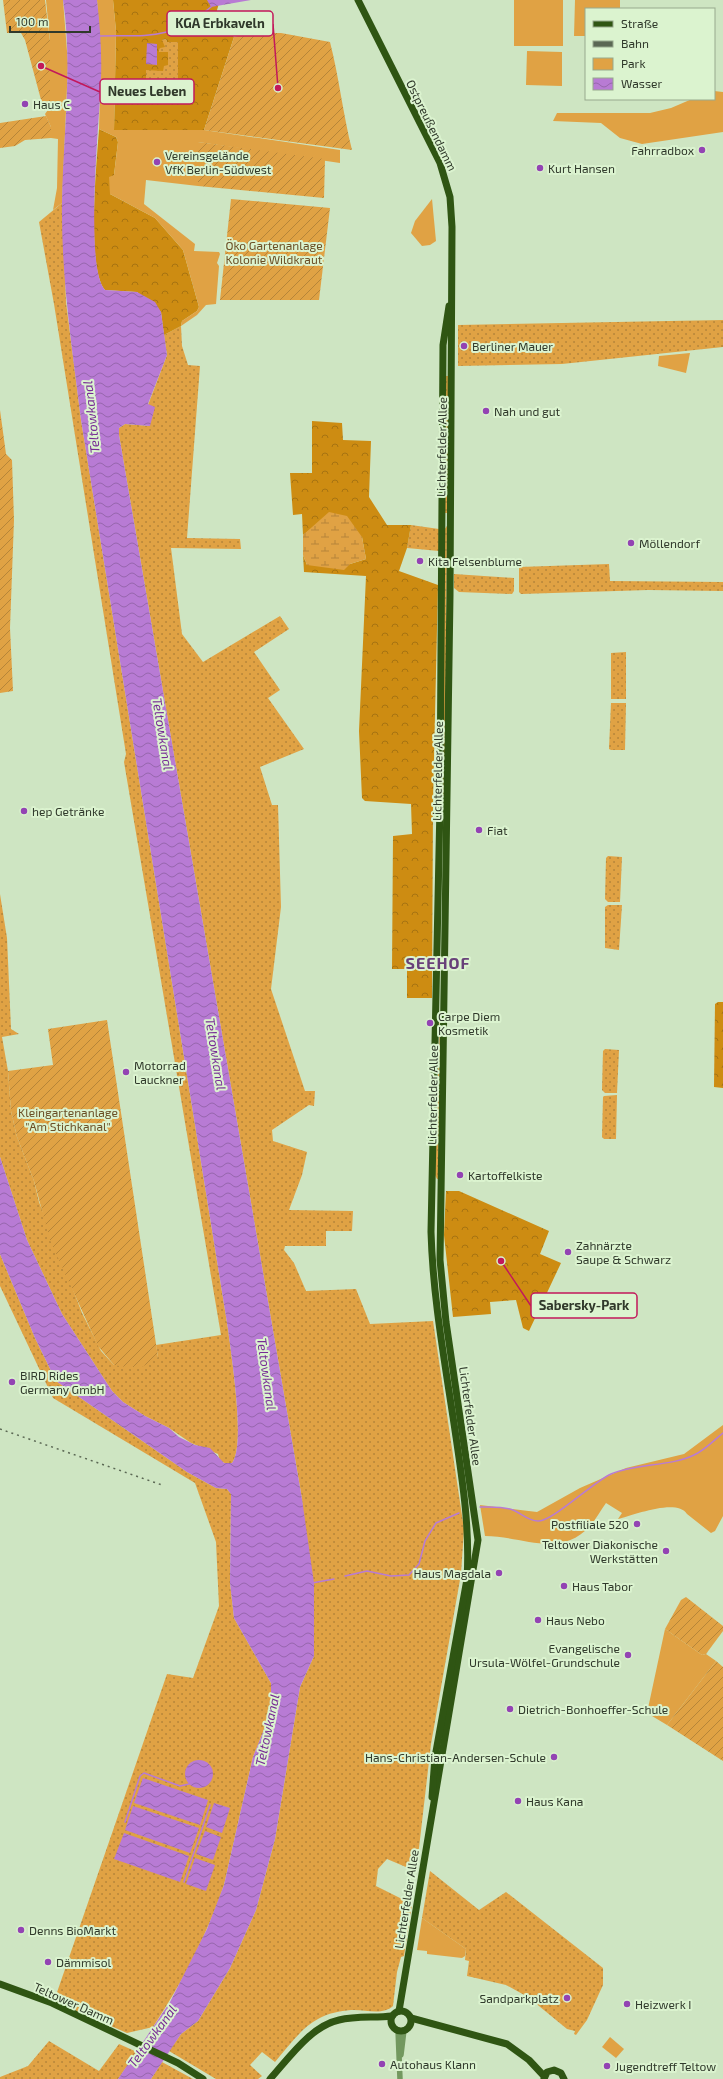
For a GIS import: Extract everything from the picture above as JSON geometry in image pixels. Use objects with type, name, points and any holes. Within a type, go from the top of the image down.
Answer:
[{"type":"main road","name":"Ostpreußendamm","points":[[358,0],[434,151],[445,177],[451,205],[452,294],[450,324]]},
{"type":"main road","name":"Lichterfelder Allee","points":[[402,2011],[406,1992],[404,1986],[478,1540],[446,1322],[440,1260],[453,368],[450,324]]},
{"type":"main road","name":"Lichterfelder Allee","points":[[432,1815],[435,1757],[467,1579],[469,1553],[466,1500],[433,1288],[431,1232],[440,813],[443,369],[450,324]]},
{"type":"main road","points":[[443,369],[453,368]]},
{"type":"main road","name":"Teltower Damm","points":[[0,1984],[52,2003],[168,2058],[203,2079]]},
{"type":"main road","points":[[392,2020],[402,2011],[411,2018],[430,2024],[499,2040],[515,2048],[546,2076],[558,2071],[564,2079]]},
{"type":"main road","points":[[271,2077],[309,2036],[322,2026],[340,2020],[363,2018],[392,2020],[404,2029],[430,2024]]},
{"type":"main road","points":[[404,2029],[411,2018]]},
{"type":"street","points":[[400,2079],[400,2061],[404,2029]]},
{"type":"green space","points":[[3,0],[45,0],[50,41],[50,107],[44,111],[25,40],[21,33],[7,33]]},
{"type":"green space","points":[[46,0],[63,0],[68,64],[62,203],[53,210],[57,188],[58,139],[51,138],[51,127],[45,114],[50,107],[50,41]]},
{"type":"green space","points":[[97,0],[113,0],[116,31],[114,130],[204,130],[340,150],[340,163],[198,142],[198,186],[146,180],[144,204],[195,244],[194,251],[219,252],[220,254],[217,263],[219,266],[216,304],[206,305],[197,315],[181,326],[182,321],[197,311],[199,307],[183,250],[155,218],[110,194],[109,177],[114,175],[118,142],[116,137],[99,129],[101,58]]},
{"type":"green space","points":[[113,0],[220,0],[217,10],[217,20],[234,37],[204,130],[114,130],[116,31]],"holes":[[[166,39],[167,42],[178,42],[178,102],[146,102],[146,70],[163,71],[164,66],[168,65],[168,52],[159,52],[160,48],[165,47],[162,40]]]},
{"type":"green space","points":[[514,0],[563,0],[563,46],[514,46]]},
{"type":"green space","points":[[575,0],[620,0],[620,8],[585,8],[585,36],[574,36]]},
{"type":"green space","points":[[250,33],[281,33],[330,42],[352,150],[204,130],[234,37]]},
{"type":"green space","points":[[166,39],[167,42],[178,42],[178,102],[146,102],[146,70],[163,70],[159,52],[162,40]]},
{"type":"green space","points":[[527,51],[562,52],[562,86],[526,85]]},
{"type":"green space","points":[[715,91],[723,92],[723,132],[642,144],[620,138],[601,123],[553,121],[557,113],[650,113],[671,108],[690,100],[715,100]]},
{"type":"green space","points":[[46,116],[51,127],[51,138],[25,140],[15,146],[0,148],[0,123]]},
{"type":"green space","points":[[99,129],[116,137],[118,142],[110,194],[155,218],[183,250],[199,307],[197,311],[182,321],[181,326],[164,335],[161,312],[137,292],[105,290],[99,278],[94,238],[94,213]]},
{"type":"green space","points":[[198,142],[325,159],[324,198],[198,186]]},
{"type":"green space","name":"Öko Gartenanlage Kolonie Wildkraut","points":[[231,199],[330,208],[319,300],[220,300]]},
{"type":"green space","points":[[432,199],[436,241],[430,245],[422,246],[411,233],[415,221]]},
{"type":"green space","points":[[62,203],[66,302],[81,420],[232,1358],[238,1420],[238,1438],[236,1453],[232,1463],[227,1464],[220,1461],[218,1454],[191,1443],[169,1428],[145,1416],[123,1402],[112,1391],[62,1314],[27,1240],[0,1157],[0,894],[7,938],[11,1029],[19,1034],[2,1037],[8,1071],[11,1111],[17,1137],[34,1181],[39,1202],[82,1313],[101,1351],[114,1365],[158,1357],[156,1345],[221,1335],[124,762],[126,754],[54,304],[39,222]]},
{"type":"green space","points":[[723,320],[723,347],[562,364],[458,366],[458,325]]},
{"type":"green space","points":[[181,326],[182,346],[188,365],[200,366],[187,538],[240,539],[241,549],[171,548],[182,634],[203,662],[280,616],[289,629],[254,652],[280,690],[268,698],[304,749],[260,767],[272,805],[278,805],[281,907],[271,989],[305,1091],[315,1091],[314,1106],[309,1105],[272,1130],[273,1141],[307,1152],[302,1175],[289,1210],[353,1211],[352,1231],[326,1231],[326,1246],[285,1246],[284,1250],[294,1263],[306,1291],[356,1289],[370,1324],[433,1321],[464,1529],[461,1574],[431,1744],[419,1848],[413,1870],[387,1859],[378,1869],[376,1886],[412,1904],[404,1956],[401,1957],[397,1972],[393,2006],[384,2011],[351,2010],[338,2012],[318,2019],[300,2033],[275,2062],[262,2052],[250,2065],[262,2076],[258,2079],[216,2079],[169,2051],[181,2034],[198,2021],[230,1968],[256,1910],[275,1839],[300,1687],[314,1656],[302,1499],[119,435],[119,428],[125,424],[150,426],[148,405],[167,355],[164,335]]},
{"type":"green space","points":[[690,353],[686,373],[658,366],[659,356]]},
{"type":"green space","points":[[446,376],[449,376],[449,513],[445,513]]},
{"type":"green space","points":[[0,410],[6,454],[12,460],[14,520],[10,628],[13,691],[0,693]]},
{"type":"green space","points":[[312,421],[342,423],[343,440],[371,441],[369,497],[387,525],[411,525],[407,548],[399,571],[438,585],[433,802],[432,998],[407,998],[407,969],[392,969],[393,836],[412,834],[411,804],[365,801],[362,798],[359,731],[366,576],[304,572],[303,555],[307,565],[350,564],[366,559],[362,537],[314,527],[303,535],[302,514],[293,515],[290,473],[312,473]]},
{"type":"green space","points":[[329,512],[347,516],[362,537],[366,559],[350,564],[344,570],[307,565],[303,555],[303,535]]},
{"type":"green space","points":[[411,525],[439,529],[439,551],[407,548]]},
{"type":"green space","points":[[447,526],[445,795],[443,796],[444,530]]},
{"type":"green space","points":[[609,564],[610,581],[723,582],[723,591],[648,590],[521,594],[519,592],[519,567]]},
{"type":"green space","points":[[454,574],[514,578],[514,591],[512,594],[459,592],[454,588]]},
{"type":"green space","points":[[626,652],[626,699],[611,699],[611,653]]},
{"type":"green space","points":[[611,703],[626,703],[625,750],[609,749]]},
{"type":"green space","points":[[608,856],[622,857],[620,902],[608,902],[605,899],[606,858]]},
{"type":"green space","points":[[608,905],[622,905],[619,950],[605,948],[605,907]]},
{"type":"green space","points":[[718,1002],[723,1002],[723,1088],[714,1087],[715,1004]]},
{"type":"green space","points":[[440,1006],[438,1179],[437,1179],[435,1175]]},
{"type":"green space","name":"Kleingartenanlage \"Am Stichkanal\"","points":[[107,1020],[158,1357],[142,1367],[114,1365],[98,1346],[50,1240],[34,1181],[17,1137],[11,1111],[8,1071],[53,1065],[48,1029]]},
{"type":"green space","points":[[605,1049],[619,1050],[617,1093],[605,1093],[602,1090],[603,1051]]},
{"type":"green space","points":[[617,1095],[616,1139],[604,1139],[602,1137],[603,1097]]},
{"type":"green space","points":[[446,1191],[459,1191],[549,1231],[540,1254],[561,1263],[529,1331],[523,1328],[516,1300],[490,1302],[491,1314],[453,1317],[444,1235]]},
{"type":"green space","points":[[0,1254],[35,1338],[56,1381],[187,1472],[216,1488],[227,1489],[231,1494],[230,1583],[234,1618],[271,1683],[271,1699],[267,1722],[253,1757],[224,1885],[210,1922],[184,1976],[153,2027],[127,2033],[54,2001],[167,1674],[193,1678],[219,1606],[216,1542],[195,1483],[53,1398],[0,1286]]},
{"type":"green space","points":[[723,1425],[723,1516],[715,1531],[711,1533],[682,1509],[665,1507],[644,1511],[618,1519],[622,1513],[606,1503],[590,1526],[578,1536],[566,1541],[554,1544],[485,1536],[480,1505],[537,1512],[580,1488],[626,1468],[684,1454]]},
{"type":"green space","points":[[686,1597],[723,1626],[723,1631],[706,1654],[702,1655],[665,1629],[681,1600]]},
{"type":"green space","points":[[665,1629],[702,1655],[706,1654],[716,1661],[667,1725],[647,1713]]},
{"type":"green space","points":[[716,1661],[723,1667],[723,1761],[667,1725]]},
{"type":"green space","points":[[430,1871],[479,1910],[506,1892],[603,1968],[603,1985],[587,2020],[576,2035],[574,2034],[575,2031],[567,2029],[528,1997],[506,1985],[467,1976],[469,1961],[465,1960],[466,1949],[422,1918]]},
{"type":"green space","points":[[422,1918],[466,1949],[465,1956],[462,1958],[427,1954],[427,1951],[417,1950]]},
{"type":"green space","points":[[610,2037],[624,2049],[616,2058],[602,2047]]},
{"type":"green space","points":[[49,2041],[99,2071],[119,2044],[137,2052],[118,2079],[0,2079],[0,2077],[28,2066]]},
{"type":"green space","points":[[162,2062],[193,2079],[151,2079]]},
{"type":"water","name":"Teltowkanal","points":[[63,0],[97,0],[101,69],[94,223],[95,253],[99,276],[105,290],[137,292],[155,302],[161,312],[167,355],[148,404],[155,407],[150,426],[125,424],[119,428],[119,435],[302,1499],[314,1583],[314,1656],[300,1687],[275,1839],[256,1910],[230,1968],[198,2021],[181,2034],[151,2079],[118,2079],[170,2002],[207,1929],[224,1885],[253,1757],[267,1722],[271,1699],[271,1683],[234,1618],[230,1583],[231,1494],[227,1489],[216,1488],[187,1472],[56,1381],[35,1338],[0,1254],[0,1157],[27,1240],[62,1314],[112,1391],[123,1402],[145,1416],[169,1428],[179,1437],[195,1445],[210,1448],[224,1463],[232,1463],[236,1453],[238,1420],[228,1329],[81,420],[71,339],[65,285],[62,230],[67,101],[67,50]]},
{"type":"water","points":[[207,0],[251,0],[211,7]]},
{"type":"water","points":[[147,43],[157,44],[157,65],[146,64]]},
{"type":"water","points":[[199,1760],[209,1764],[213,1774],[209,1784],[199,1788],[189,1784],[185,1774],[189,1764]]},
{"type":"water","points":[[143,1778],[208,1800],[200,1825],[134,1803]]},
{"type":"water","points":[[214,1803],[230,1808],[222,1833],[206,1827]]},
{"type":"water","points":[[133,1806],[199,1828],[190,1853],[125,1830]]},
{"type":"water","points":[[205,1831],[221,1837],[213,1860],[196,1854]]},
{"type":"water","points":[[124,1833],[189,1856],[180,1882],[114,1859]]},
{"type":"water","points":[[195,1858],[215,1865],[206,1891],[186,1884]]},
{"type":"waterway","points":[[99,36],[146,35],[171,31],[183,26],[211,7]]},
{"type":"waterway","points":[[480,1507],[505,1508],[516,1511],[534,1521],[544,1520],[563,1509],[603,1478],[611,1474],[631,1468],[684,1459],[702,1450],[723,1433]]},
{"type":"waterway","points":[[345,1576],[367,1571],[391,1576],[409,1575],[419,1564],[425,1541],[436,1523],[459,1513]]},
{"type":"waterway","points":[[312,1583],[334,1579]]},
{"type":"waterway","points":[[125,1822],[140,1776],[144,1773],[180,1786],[189,1784]]},
{"type":"waterway","points":[[184,1882],[210,1805]]},
{"type":"railway","points":[[0,1429],[162,1485]]},
{"type":"place","name":"Neues Leben","points":[[41,66]]},
{"type":"place","name":"KGA Erbkaveln","points":[[278,88]]},
{"type":"place","name":"Haus C","points":[[25,104]]},
{"type":"place","name":"Fahrradbox","points":[[702,150]]},
{"type":"place","name":"Vereinsgelände VfK Berlin-Südwest","points":[[157,162]]},
{"type":"place","name":"Kurt Hansen","points":[[540,168]]},
{"type":"place","name":"Berliner Mauer","points":[[464,346]]},
{"type":"place","name":"Nah und gut","points":[[486,411]]},
{"type":"place","name":"Möllendorf","points":[[631,543]]},
{"type":"place","name":"Kita Felsenblume","points":[[420,561]]},
{"type":"place","name":"hep Getränke","points":[[24,811]]},
{"type":"place","name":"Fiat","points":[[479,830]]},
{"type":"place","name":"Carpe Diem Kosmetik","points":[[430,1023]]},
{"type":"place","name":"Motorrad Lauckner","points":[[126,1072]]},
{"type":"place","name":"Kartoffelkiste","points":[[460,1175]]},
{"type":"place","name":"Zahnärzte Saupe & Schwarz","points":[[568,1252]]},
{"type":"place","name":"Sabersky-Park","points":[[501,1261]]},
{"type":"place","name":"BIRD Rides Germany GmbH","points":[[12,1382]]},
{"type":"place","name":"Postfiliale 520","points":[[637,1524]]},
{"type":"place","name":"Teltower Diakonische Werkstätten","points":[[666,1551]]},
{"type":"place","name":"Haus Magdala","points":[[499,1573]]},
{"type":"place","name":"Haus Tabor","points":[[564,1586]]},
{"type":"place","name":"Haus Nebo","points":[[538,1620]]},
{"type":"place","name":"Evangelische Ursula-Wölfel-Grundschule","points":[[628,1655]]},
{"type":"place","name":"Dietrich-Bonhoeffer-Schule","points":[[510,1709]]},
{"type":"place","name":"Hans-Christian-Andersen-Schule","points":[[554,1757]]},
{"type":"place","name":"Haus Kana","points":[[518,1801]]},
{"type":"place","name":"Denns BioMarkt","points":[[21,1930]]},
{"type":"place","name":"Dämmisol","points":[[48,1962]]},
{"type":"place","name":"Sandparkplatz","points":[[567,1998]]},
{"type":"place","name":"Heizwerk I","points":[[627,2004]]},
{"type":"place","name":"Autohaus Klann","points":[[382,2064]]},
{"type":"place","name":"Jugendtreff Teltow","points":[[607,2066]]},
{"type":"district","name":"SEEHOF","points":[[438,962]]}]
